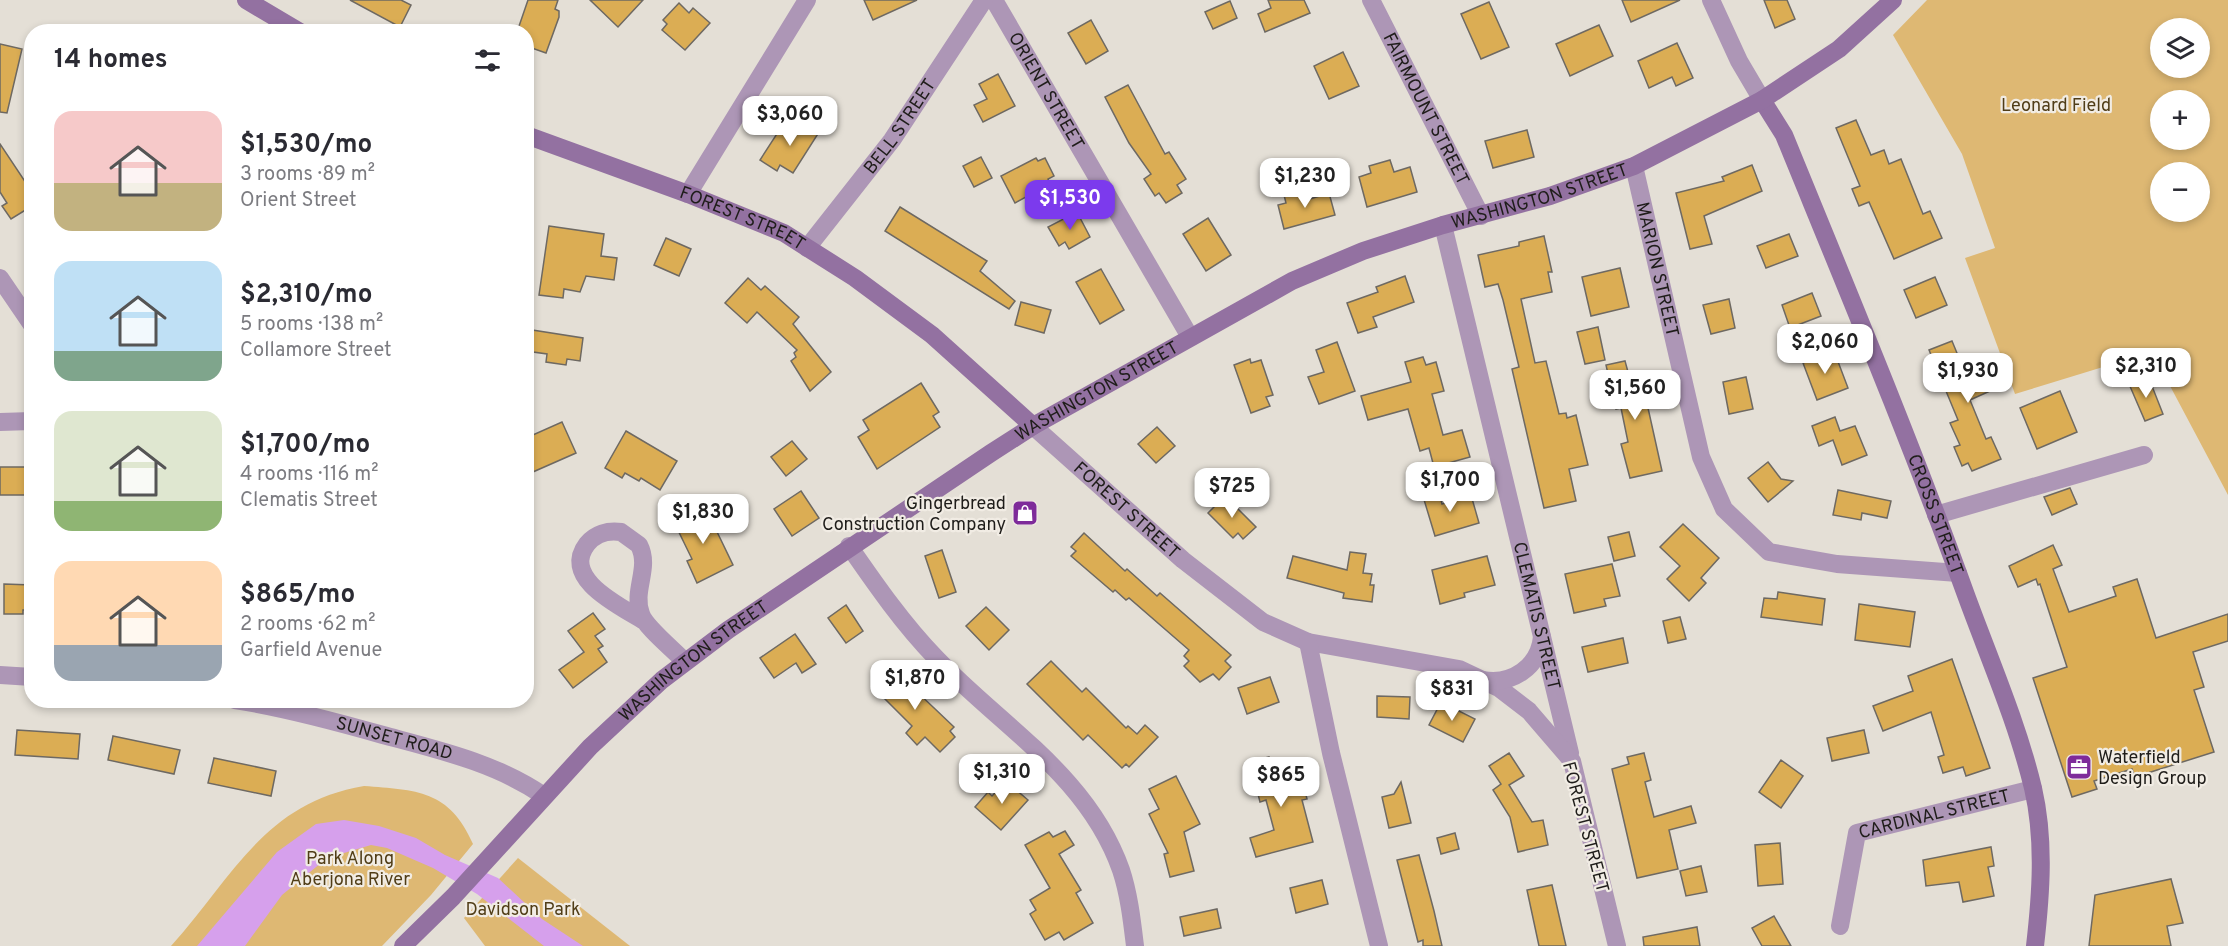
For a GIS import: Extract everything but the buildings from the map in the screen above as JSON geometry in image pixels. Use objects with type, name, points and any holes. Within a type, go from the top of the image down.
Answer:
[{"type":"main road","points":[[246,0],[286,24]]},
{"type":"main road","name":"WASHINGTON STREET","points":[[403,946],[453,897],[613,724],[685,662],[849,546],[1033,426],[1292,281],[1363,251],[1443,225],[1550,196],[1634,166],[1762,100],[1839,49],[1893,0]]},
{"type":"main road","name":"CROSS STREET","points":[[1762,100],[1784,135],[1936,515],[2033,789],[2042,879],[2035,946]]},
{"type":"main road","name":"FOREST STREET","points":[[534,138],[688,194],[784,233],[855,278],[940,341],[1033,426]]},
{"type":"street","points":[[688,194],[807,0]]},
{"type":"street","name":"BELL STREET","points":[[807,248],[892,140],[984,0]]},
{"type":"street","name":"ORIENT STREET","points":[[994,0],[1190,337]]},
{"type":"street","name":"FAIRMOUNT STREET","points":[[1371,0],[1481,216]]},
{"type":"street","points":[[1712,0],[1739,61],[1762,100]]},
{"type":"street","name":"MARION STREET","points":[[1634,166],[1701,458],[1724,509],[1769,552],[1837,564],[1958,573]]},
{"type":"street","name":"CLEMATIS STREET","points":[[1443,225],[1572,761]]},
{"type":"street","points":[[0,278],[24,313]]},
{"type":"street","points":[[0,422],[24,421]]},
{"type":"street","name":"FOREST STREET","points":[[1033,426],[1216,588],[1263,622],[1308,642],[1437,664],[1482,680],[1529,711],[1572,761],[1617,946]]},
{"type":"street","points":[[1936,515],[2144,455]]},
{"type":"street","points":[[644,621],[639,600],[645,568],[642,552],[635,540],[621,532],[601,534],[588,543],[583,552],[581,565],[585,576],[593,588],[644,621],[685,662]]},
{"type":"street","points":[[849,546],[897,612],[936,658],[1048,761],[1085,802],[1105,834],[1121,871],[1135,946]]},
{"type":"street","points":[[1482,680],[1506,679],[1524,671],[1537,657],[1542,637]]},
{"type":"street","points":[[1308,642],[1331,753],[1379,946]]},
{"type":"street","points":[[0,675],[24,676]]},
{"type":"street","name":"SUNSET ROAD","points":[[296,708],[486,765],[522,782],[544,796]]},
{"type":"street","name":"CARDINAL STREET","points":[[1840,926],[1857,833],[2033,789]]},
{"type":"green space","name":"Leonard Field","points":[[1927,0],[2228,0],[2228,495],[2152,352],[2015,394],[1965,258],[1995,248],[1962,154],[1893,35]]},
{"type":"green space","name":"Park Along Aberjona River","points":[[364,786],[400,789],[429,796],[454,813],[473,844],[431,895],[382,946],[171,946],[253,846],[275,826],[300,808],[330,795]]},
{"type":"green space","name":"Davidson Park","points":[[518,858],[630,946],[485,946],[464,918]]},
{"type":"shaded area","points":[[344,820],[379,826],[416,838],[445,855],[498,878],[542,919],[583,946],[544,946],[477,894],[433,868],[387,848],[371,845],[327,858],[282,895],[245,946],[197,946],[277,852],[316,824]]},
{"type":"place","name":"Gingerbread Construction Company","points":[[1025,513]]},
{"type":"place","name":"Waterfield Design Group","points":[[2079,767]]}]
